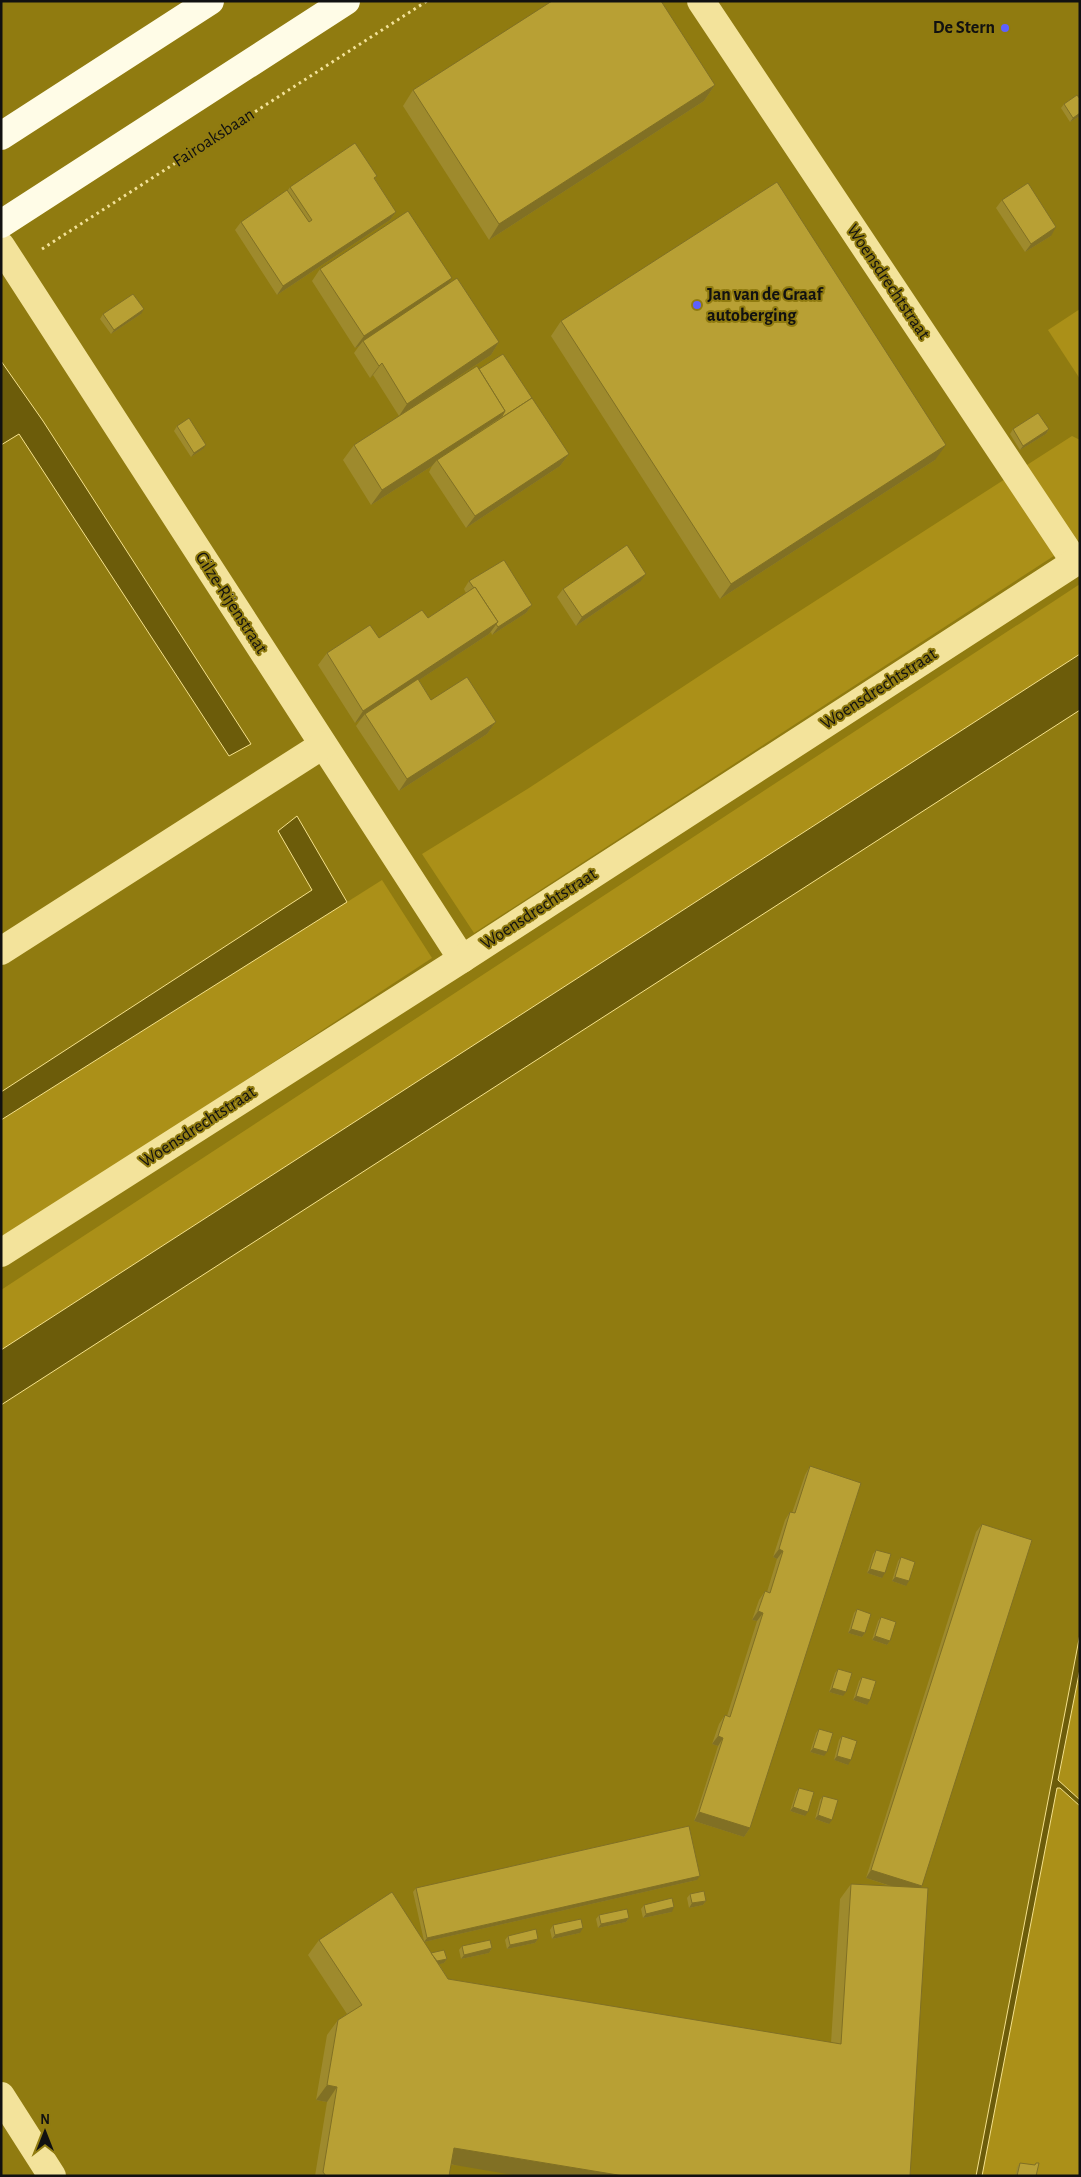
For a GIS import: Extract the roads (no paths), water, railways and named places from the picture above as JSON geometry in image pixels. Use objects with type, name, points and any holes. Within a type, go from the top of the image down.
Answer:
[{"type":"main road","points":[[1,136],[210,1]]},
{"type":"main road","points":[[1,224],[346,1]]},
{"type":"street","name":"Woensdrechtstraat","points":[[1,1253],[462,959],[1078,561],[701,1]]},
{"type":"street","name":"Gilze-Rijenstraat","points":[[8,257],[462,959]]},
{"type":"street","points":[[1,951],[323,745]]},
{"type":"street","points":[[1,2096],[52,2176]]},
{"type":"place","name":"De Stern","points":[[1005,28]]},
{"type":"place","name":"Jan van de Graaf autoberging","points":[[697,305]]}]
